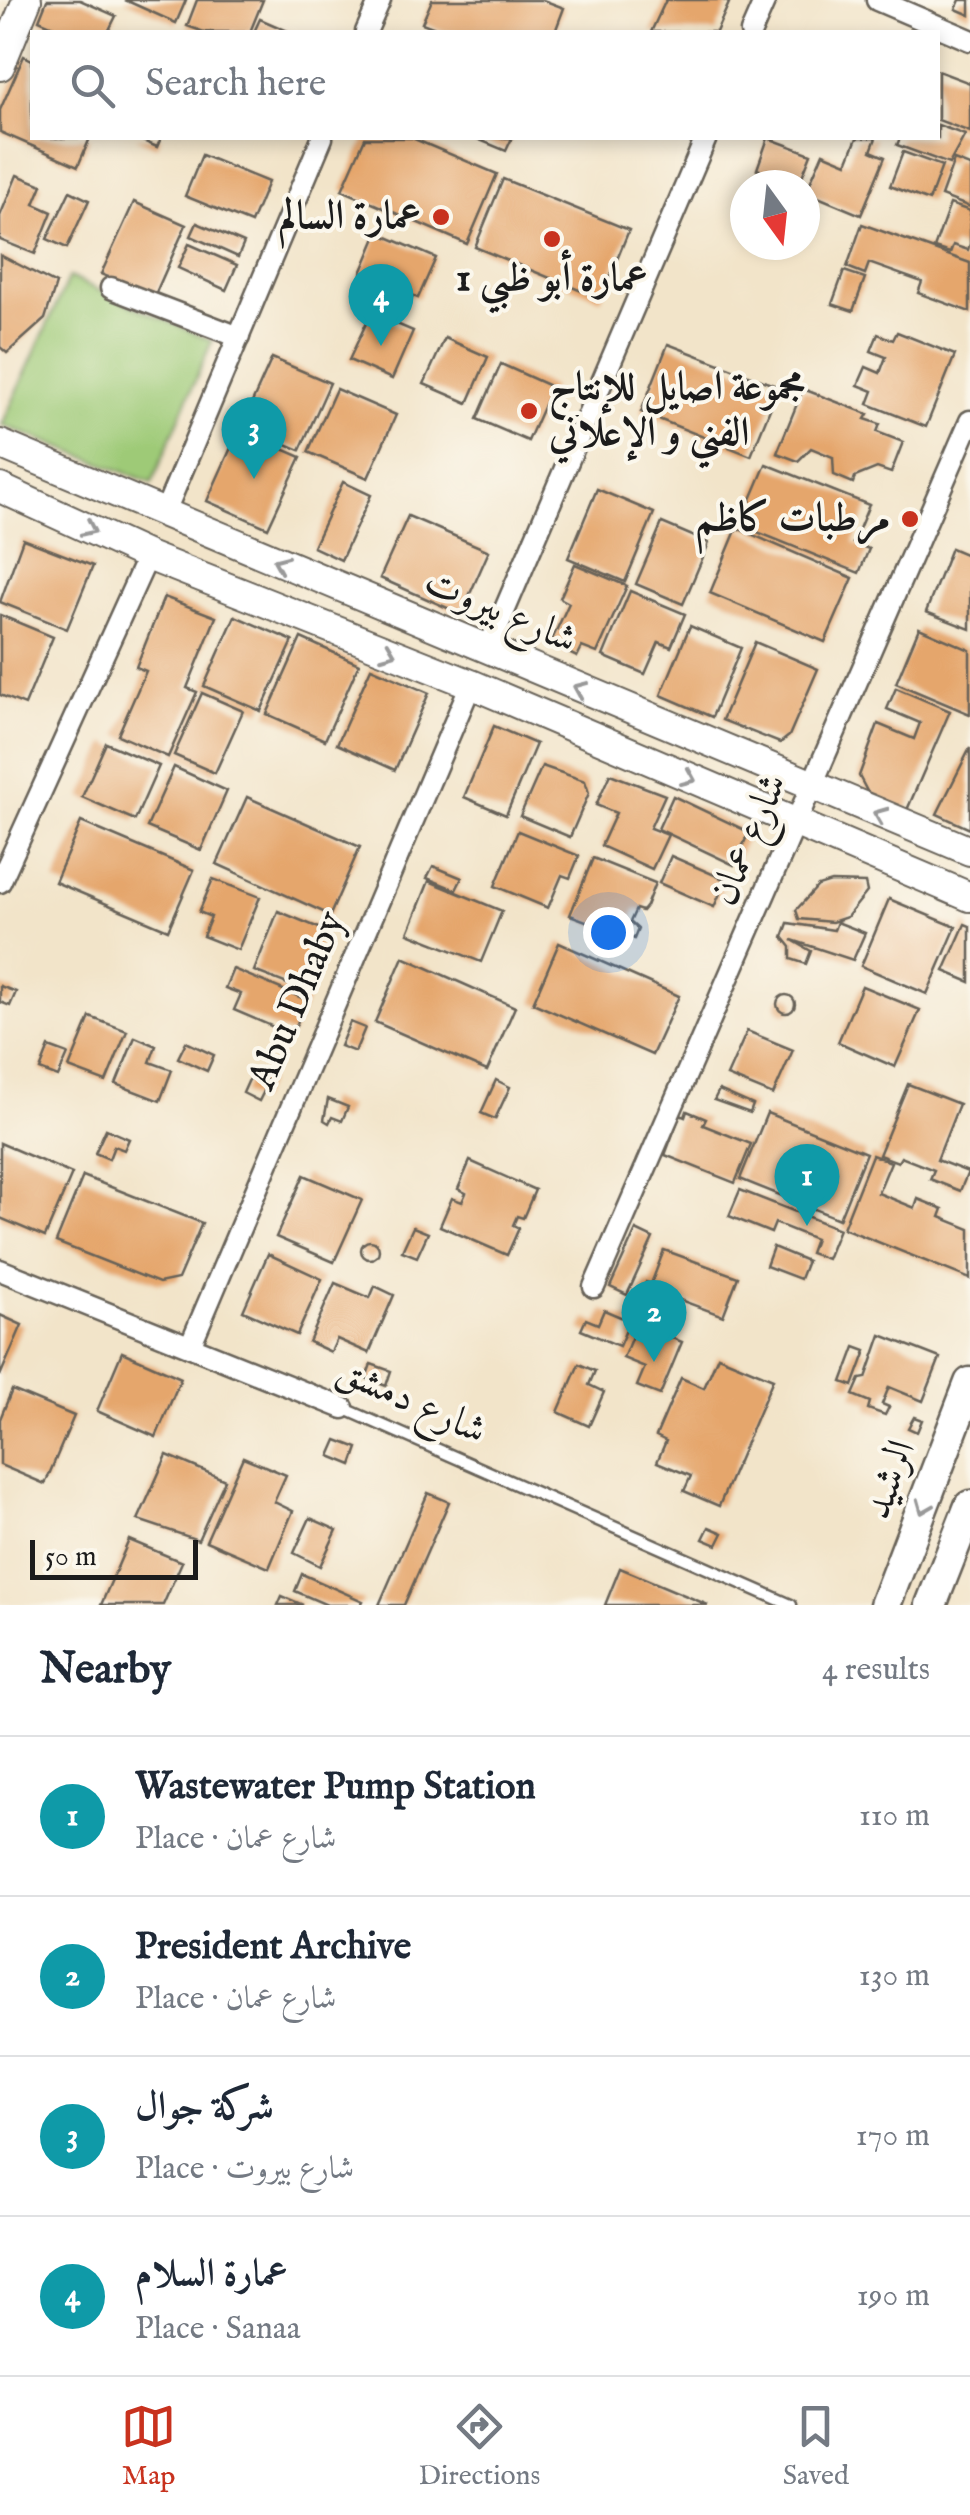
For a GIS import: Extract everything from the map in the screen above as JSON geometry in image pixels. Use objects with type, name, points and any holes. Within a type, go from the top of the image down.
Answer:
[{"type":"main road","points":[[0,66],[27,0]]},
{"type":"main road","name":"شارع بيروت","points":[[0,444],[970,851]]},
{"type":"main road","name":"شارع بيروت","points":[[0,488],[148,556],[471,684],[970,897]]},
{"type":"main road","name":"الرشيد","points":[[884,1605],[970,1382]]},
{"type":"main road","name":"الرشيد","points":[[932,1605],[970,1506]]},
{"type":"street","points":[[367,30],[380,0]]},
{"type":"street","points":[[752,30],[765,0]]},
{"type":"street","points":[[877,0],[970,40]]},
{"type":"street","points":[[164,514],[321,140]]},
{"type":"street","points":[[488,649],[705,140]]},
{"type":"street","points":[[111,288],[238,337]]},
{"type":"street","name":"شارع عمان","points":[[594,1286],[970,421]]},
{"type":"street","points":[[0,882],[148,556]]},
{"type":"street","name":"Abu Dhaby","points":[[190,1346],[471,684]]},
{"type":"street","name":"شارع دمشق","points":[[0,1270],[343,1408]]},
{"type":"lane","name":"شارع دمشق","points":[[343,1408],[791,1605]]},
{"type":"green space","points":[[69,277],[212,341],[152,483],[2,425]]},
{"type":"building","points":[[47,0],[80,0],[116,16],[109,30],[62,30],[39,20]]},
{"type":"building","points":[[125,0],[186,0],[176,23]]},
{"type":"building","points":[[197,0],[263,0],[251,30],[198,30],[187,26]]},
{"type":"building","points":[[432,0],[543,0],[564,8],[556,30],[441,30],[422,23]]},
{"type":"building","points":[[666,0],[729,3],[717,30],[652,30]]},
{"type":"building","points":[[960,0],[970,0],[970,15],[956,9]]},
{"type":"building","points":[[260,19],[285,30],[255,30]]},
{"type":"building","points":[[24,56],[30,59],[30,140],[89,140],[78,166],[0,132],[0,110]]},
{"type":"building","points":[[940,72],[970,83],[970,132],[940,121]]},
{"type":"building","points":[[940,126],[965,135],[949,164],[897,145],[899,140],[940,140]]},
{"type":"building","points":[[141,140],[160,140],[157,147]]},
{"type":"building","name":"عمارة السالم","points":[[364,140],[417,140],[497,174],[467,244],[342,190]]},
{"type":"building","points":[[480,140],[511,140],[506,151]]},
{"type":"building","points":[[767,140],[811,154],[805,170],[760,170]]},
{"type":"building","points":[[856,140],[875,140],[871,151],[885,157],[861,215],[820,198],[820,170],[816,170],[823,153],[847,163]]},
{"type":"building","points":[[903,152],[942,166],[929,201],[890,186]]},
{"type":"building","points":[[202,155],[268,182],[251,223],[185,196]]},
{"type":"building","points":[[954,160],[970,166],[970,207],[941,196]]},
{"type":"building","points":[[17,175],[42,185],[34,204],[52,212],[35,254],[0,240],[0,216]]},
{"type":"building","name":"عمارة أبو ظبي 1","points":[[503,179],[629,230],[601,299],[475,247]]},
{"type":"building","points":[[70,191],[89,200],[67,248],[47,239]]},
{"type":"building","points":[[134,202],[186,225],[154,297],[101,274]]},
{"type":"building","points":[[950,204],[970,211],[968,250],[953,245],[950,253],[934,248]]},
{"type":"building","points":[[197,223],[244,243],[238,257],[191,236]]},
{"type":"building","points":[[862,224],[970,263],[970,312],[918,293],[922,282],[869,263],[865,274],[847,267]]},
{"type":"building","points":[[378,233],[436,258],[418,298],[361,273]]},
{"type":"building","points":[[189,244],[237,265],[226,290],[178,268]]},
{"type":"building","points":[[0,255],[56,284],[45,319],[7,353],[0,347]]},
{"type":"building","points":[[844,271],[865,278],[853,311],[832,304]]},
{"type":"building","points":[[371,313],[413,331],[392,379],[349,360]]},
{"type":"building","points":[[897,332],[955,355],[926,427],[868,404],[873,391],[858,385],[866,367],[880,373],[886,357],[871,351],[878,334],[893,340]]},
{"type":"building","points":[[445,338],[488,357],[468,403],[424,384]]},
{"type":"building","points":[[668,344],[779,387],[751,456],[641,412]]},
{"type":"building","points":[[272,358],[330,383],[300,450],[242,425]]},
{"type":"building","points":[[501,364],[552,387],[528,441],[477,419]]},
{"type":"building","points":[[336,389],[396,415],[368,478],[308,452]]},
{"type":"building","points":[[803,389],[868,414],[865,419],[880,424],[877,432],[903,442],[891,473],[877,468],[855,477],[853,483],[834,475],[833,457],[811,448],[798,461],[777,453]]},
{"type":"building","points":[[239,430],[301,457],[268,528],[207,501]]},
{"type":"building","points":[[766,464],[869,505],[853,543],[869,549],[859,573],[740,525]]},
{"type":"building","points":[[343,482],[371,495],[341,560],[313,547]]},
{"type":"building","points":[[597,489],[654,513],[625,582],[568,558]]},
{"type":"building","points":[[408,516],[489,551],[461,614],[380,578]]},
{"type":"building","points":[[662,523],[709,543],[683,604],[636,584]]},
{"type":"building","points":[[737,528],[853,578],[825,642],[710,593]]},
{"type":"building","points":[[23,539],[93,566],[67,629],[0,602]]},
{"type":"building","points":[[951,548],[970,556],[970,629],[926,612]]},
{"type":"building","points":[[575,564],[627,586],[597,653],[582,647],[577,657],[550,644],[569,603],[560,598]]},
{"type":"building","points":[[630,591],[685,614],[671,647],[659,642],[645,674],[603,656]]},
{"type":"building","points":[[164,597],[216,617],[187,688],[197,692],[168,757],[118,735],[146,671],[136,667]]},
{"type":"building","points":[[0,615],[53,637],[25,705],[0,695]]},
{"type":"building","points":[[235,616],[293,641],[261,711],[204,686]]},
{"type":"building","points":[[690,626],[741,648],[712,717],[661,695]]},
{"type":"building","points":[[919,628],[970,650],[970,714],[896,683]]},
{"type":"building","points":[[301,638],[359,664],[325,740],[267,714]]},
{"type":"building","points":[[755,642],[818,669],[789,736],[780,743],[722,720]]},
{"type":"building","points":[[371,668],[429,693],[395,770],[337,744]]},
{"type":"building","points":[[896,688],[950,711],[907,810],[868,793],[859,776],[878,724],[914,739],[920,723],[887,709]]},
{"type":"building","points":[[202,693],[243,711],[215,773],[174,755]]},
{"type":"building","points":[[494,726],[536,744],[506,815],[464,797]]},
{"type":"building","points":[[106,743],[159,766],[135,820],[82,797]]},
{"type":"building","points":[[970,748],[970,829],[937,814]]},
{"type":"building","points":[[542,766],[585,781],[589,793],[570,837],[520,816]]},
{"type":"building","points":[[174,767],[227,791],[201,850],[147,827]]},
{"type":"building","points":[[610,774],[665,795],[650,828],[668,835],[652,869],[601,846],[616,813],[596,805]]},
{"type":"building","points":[[673,796],[749,832],[734,865],[658,829]]},
{"type":"building","points":[[247,797],[360,847],[330,915],[217,864]]},
{"type":"building","points":[[81,822],[194,870],[168,930],[55,882]]},
{"type":"building","points":[[518,831],[579,856],[570,878],[562,875],[548,908],[495,886]]},
{"type":"building","points":[[671,856],[726,880],[714,907],[659,883]]},
{"type":"building","points":[[593,858],[655,883],[646,906],[642,911],[636,909],[630,922],[638,929],[634,939],[570,915]]},
{"type":"building","points":[[433,866],[462,878],[456,890],[427,878]]},
{"type":"building","points":[[213,879],[260,897],[238,950],[203,936],[211,917],[199,912]]},
{"type":"building","points":[[429,881],[502,911],[481,962],[408,933]]},
{"type":"building","points":[[831,882],[865,883],[867,892],[847,917],[832,922],[799,919],[796,910],[818,886]]},
{"type":"building","points":[[889,899],[956,927],[927,994],[861,966]]},
{"type":"building","points":[[278,911],[324,930],[300,989],[254,971]]},
{"type":"building","points":[[837,922],[865,933],[853,960],[792,940],[811,951],[806,964],[791,959],[791,947],[783,937],[788,923],[834,930]]},
{"type":"building","points":[[965,924],[970,926],[970,982],[944,971]]},
{"type":"building","points":[[559,943],[679,996],[652,1055],[533,1003]]},
{"type":"building","points":[[403,957],[515,1007],[487,1071],[375,1022]]},
{"type":"building","points":[[233,969],[307,1000],[292,1035],[234,1010],[241,994],[225,988]]},
{"type":"building","points":[[0,986],[16,992],[10,1006],[0,1002]]},
{"type":"building","points":[[862,986],[920,1010],[895,1067],[838,1042]]},
{"type":"building","points":[[786,995],[793,997],[793,1011],[786,1013],[779,1011],[777,1004],[779,997]]},
{"type":"building","points":[[90,1017],[127,1031],[106,1082],[69,1068]]},
{"type":"building","points":[[350,1022],[365,1028],[355,1052],[340,1046]]},
{"type":"building","points":[[747,1031],[793,1050],[773,1095],[727,1076]]},
{"type":"building","points":[[135,1037],[156,1046],[150,1062],[172,1070],[160,1101],[116,1084]]},
{"type":"building","points":[[186,1042],[214,1055],[207,1071],[178,1058]]},
{"type":"building","points":[[49,1047],[68,1054],[58,1077],[40,1070]]},
{"type":"building","points":[[252,1073],[269,1081],[259,1101],[243,1093]]},
{"type":"building","points":[[496,1080],[510,1087],[495,1119],[481,1113]]},
{"type":"building","points":[[908,1084],[959,1104],[937,1160],[968,1172],[960,1191],[930,1179],[934,1170],[901,1157],[898,1162],[879,1155]]},
{"type":"building","points":[[719,1090],[753,1105],[750,1113],[714,1100]]},
{"type":"building","points":[[328,1099],[348,1107],[342,1121],[332,1117],[329,1123],[324,1120]]},
{"type":"building","points":[[687,1111],[706,1119],[703,1125],[751,1144],[735,1183],[665,1155],[680,1115],[685,1117]]},
{"type":"building","points":[[767,1113],[866,1153],[839,1219],[740,1179]]},
{"type":"building","points":[[106,1129],[129,1139],[124,1150],[114,1146],[109,1159],[95,1153]]},
{"type":"building","points":[[0,1143],[72,1174],[45,1237],[0,1218]]},
{"type":"building","points":[[872,1155],[891,1162],[878,1193],[915,1208],[918,1199],[943,1209],[940,1217],[970,1229],[970,1279],[843,1228]]},
{"type":"building","points":[[470,1161],[535,1190],[523,1218],[517,1216],[513,1225],[519,1228],[507,1255],[440,1226],[452,1198],[462,1202],[466,1193],[458,1189]]},
{"type":"building","points":[[304,1175],[362,1200],[334,1262],[276,1237]]},
{"type":"building","points":[[83,1176],[202,1223],[178,1279],[159,1283],[56,1242]]},
{"type":"building","points":[[740,1190],[839,1229],[827,1259],[810,1253],[815,1239],[775,1223],[771,1233],[729,1216]]},
{"type":"building","points":[[413,1227],[428,1233],[417,1257],[402,1251]]},
{"type":"building","points":[[636,1230],[653,1238],[627,1295],[610,1287]]},
{"type":"building","points":[[370,1241],[377,1243],[377,1257],[370,1259],[363,1257],[361,1250],[363,1243]]},
{"type":"building","points":[[773,1247],[807,1261],[800,1279],[766,1266]]},
{"type":"building","points":[[664,1250],[738,1277],[723,1316],[667,1295],[664,1302],[641,1294],[646,1282],[651,1284]]},
{"type":"building","points":[[268,1254],[322,1279],[297,1335],[243,1311]]},
{"type":"building","points":[[335,1283],[370,1298],[375,1286],[394,1295],[369,1353],[337,1339],[331,1352],[309,1342]]},
{"type":"building","points":[[604,1310],[630,1321],[619,1346],[581,1330],[586,1319],[598,1324]]},
{"type":"building","points":[[0,1315],[22,1325],[0,1376]]},
{"type":"building","points":[[637,1324],[682,1342],[660,1395],[637,1386],[645,1367],[623,1358]]},
{"type":"building","points":[[881,1335],[940,1358],[923,1401],[889,1387],[882,1404],[889,1407],[885,1415],[868,1409],[870,1402],[853,1395],[860,1379],[866,1378]]},
{"type":"building","points":[[855,1347],[866,1351],[853,1386],[842,1382]]},
{"type":"building","points":[[122,1352],[181,1378],[156,1437],[97,1411]]},
{"type":"building","points":[[718,1356],[773,1379],[719,1506],[684,1491],[691,1476],[657,1462],[666,1441],[656,1436],[681,1378],[704,1388]]},
{"type":"building","points":[[371,1364],[391,1371],[386,1386],[366,1378]]},
{"type":"building","points":[[579,1364],[595,1371],[589,1385],[604,1392],[589,1426],[558,1412]]},
{"type":"building","points":[[12,1390],[74,1416],[45,1484],[0,1465],[0,1419]]},
{"type":"building","points":[[914,1417],[922,1420],[917,1432],[908,1428]]},
{"type":"building","points":[[337,1440],[358,1448],[352,1465],[330,1456]]},
{"type":"building","points":[[167,1455],[225,1480],[198,1540],[138,1520]]},
{"type":"building","points":[[243,1457],[286,1475],[274,1502],[293,1511],[269,1568],[206,1541]]},
{"type":"building","points":[[428,1493],[449,1502],[404,1605],[379,1605]]},
{"type":"building","points":[[310,1518],[337,1530],[320,1566],[294,1553]]},
{"type":"building","points":[[709,1527],[723,1533],[717,1545],[703,1539]]},
{"type":"building","points":[[129,1540],[182,1562],[163,1605],[101,1605]]},
{"type":"building","points":[[620,1568],[708,1605],[605,1605]]},
{"type":"building","points":[[302,1574],[363,1601],[361,1605],[327,1605],[295,1591]]},
{"type":"building","points":[[282,1596],[303,1605],[278,1605]]},
{"type":"place","name":"عمارة السالم","points":[[441,217]]},
{"type":"place","name":"عمارة أبو ظبي 1","points":[[552,239]]},
{"type":"place","name":"عمارة السلام","points":[[381,346]]},
{"type":"place","name":"مجموعة اصايل للإنتاج الفني و الإعلاني","points":[[529,411]]},
{"type":"place","name":"شركة جوال","points":[[254,479]]},
{"type":"place","name":"مرطبات كاظم","points":[[910,519]]},
{"type":"place","name":"Wastewater Pump Station","points":[[807,1226]]},
{"type":"place","name":"President Archive","points":[[654,1362]]}]
